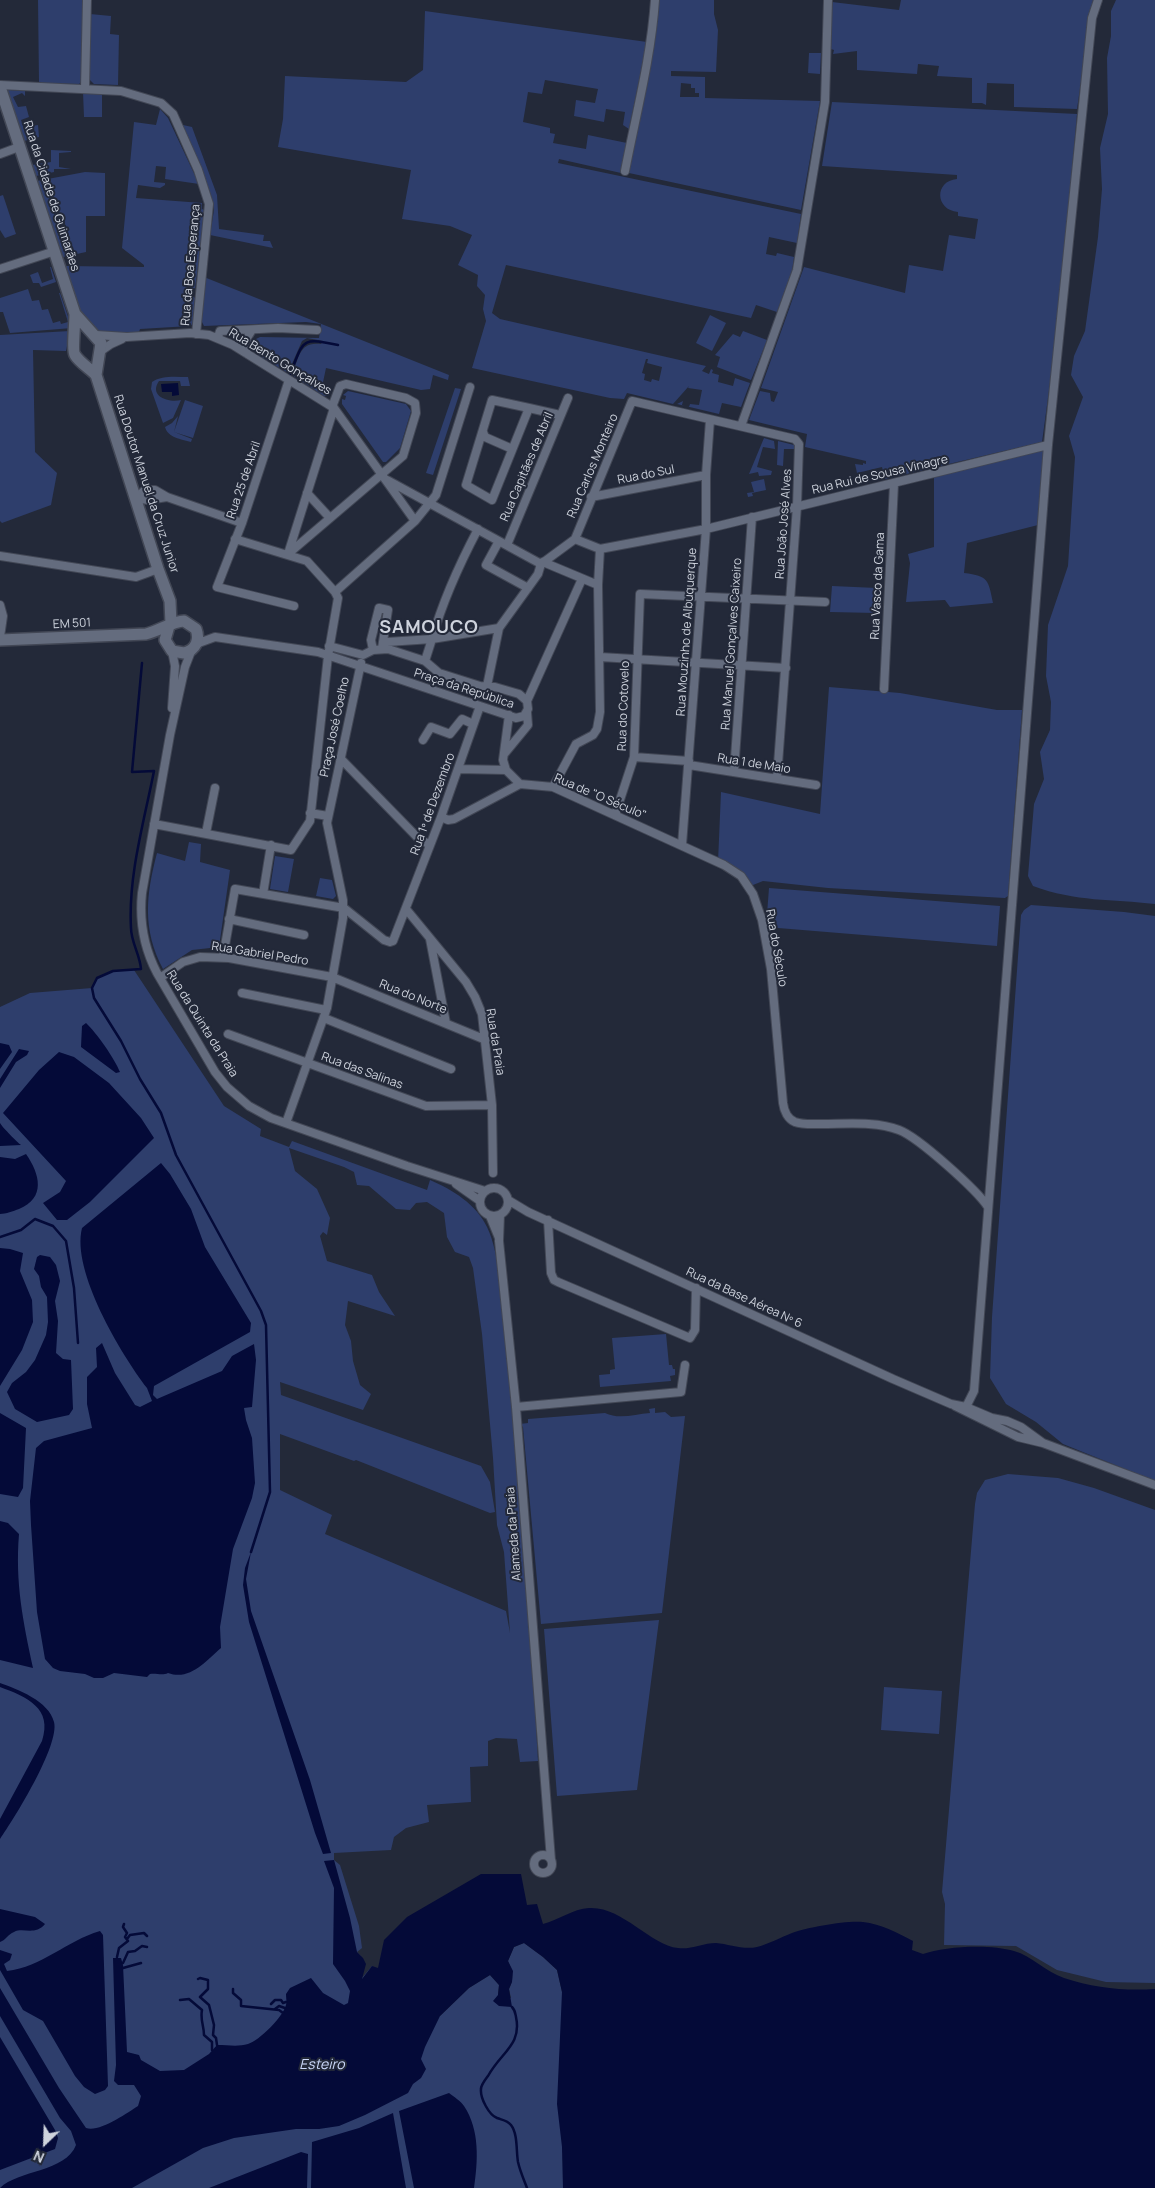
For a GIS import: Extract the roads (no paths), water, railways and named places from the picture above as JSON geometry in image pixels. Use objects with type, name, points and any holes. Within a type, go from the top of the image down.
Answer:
[{"type":"main road","name":"Rua da Cidade de Guimarães","points":[[0,86],[75,314]]},
{"type":"main road","points":[[75,314],[101,343],[96,374]]},
{"type":"main road","points":[[75,314],[73,351],[96,374]]},
{"type":"main road","points":[[75,338],[84,333],[94,334]]},
{"type":"main road","points":[[81,360],[94,360],[101,352]]},
{"type":"main road","name":"Rua Doutor Manuel da Cruz Junior","points":[[96,374],[170,601]]},
{"type":"main road","points":[[170,601],[198,634],[194,647],[184,653],[169,648],[165,635],[170,625],[170,601]]},
{"type":"main road","name":"EM 501","points":[[0,639],[146,634],[179,621],[188,622]]},
{"type":"main road","name":"EM 501","points":[[146,634],[169,648]]},
{"type":"street","points":[[85,88],[87,0]]},
{"type":"street","points":[[625,171],[646,72],[654,22],[654,0]]},
{"type":"street","points":[[741,426],[797,270],[825,102],[828,0]]},
{"type":"street","points":[[966,1407],[974,1391],[1048,445],[1092,18],[1098,0]]},
{"type":"street","name":"Rua da Boa Esperança","points":[[0,86],[121,90],[146,97],[168,108],[178,122],[198,170],[208,204],[196,334]]},
{"type":"street","points":[[0,154],[20,147]]},
{"type":"street","points":[[0,269],[55,251]]},
{"type":"street","points":[[218,337],[220,331],[278,328],[317,330]]},
{"type":"street","points":[[246,353],[247,338],[252,330]]},
{"type":"street","name":"Rua Bento Gonçalves","points":[[94,334],[126,337],[196,334],[218,337],[246,353],[333,408],[415,521]]},
{"type":"street","points":[[101,352],[111,344],[126,337]]},
{"type":"street","name":"Rua 25 de Abril","points":[[289,380],[242,523],[217,587],[294,606]]},
{"type":"street","points":[[346,384],[406,398],[414,403],[416,413],[403,456],[383,476],[288,554],[340,386],[346,384]]},
{"type":"street","points":[[335,592],[415,521],[436,495],[470,387]]},
{"type":"street","name":"Rua Capitães de Abril","points":[[528,588],[486,565],[503,543],[568,398]]},
{"type":"street","points":[[529,408],[492,500],[466,485],[492,400],[529,408],[560,415]]},
{"type":"street","name":"Rua João José Alves","points":[[632,401],[795,439],[799,444],[797,506],[777,778]]},
{"type":"street","name":"Rua Carlos Monteiro","points":[[574,539],[590,497],[632,401]]},
{"type":"street","name":"Rua Mouzinho de Albuquerque","points":[[682,845],[706,529],[706,475],[710,420]]},
{"type":"street","points":[[483,432],[485,437],[510,448],[513,447]]},
{"type":"street","name":"Rua Rui de Sousa Vinagre","points":[[600,549],[706,529],[1048,445]]},
{"type":"street","name":"Rua do Sul","points":[[590,497],[706,475]]},
{"type":"street","name":"Rua Bento Gonçalves","points":[[383,476],[542,563],[598,585]]},
{"type":"street","name":"Rua Vasco da Gama","points":[[884,689],[894,484]]},
{"type":"street","points":[[136,498],[145,490],[150,489],[242,523]]},
{"type":"street","points":[[307,493],[330,518]]},
{"type":"street","name":"Rua Manuel Gonçalves Caixeiro","points":[[734,772],[752,517]]},
{"type":"street","points":[[425,661],[442,606],[456,571],[478,529]]},
{"type":"street","points":[[194,647],[205,640],[223,638],[318,652],[328,656],[338,602],[335,592],[307,561],[236,539]]},
{"type":"street","points":[[487,686],[499,628],[538,574],[542,563],[574,539],[600,549],[598,585],[600,712],[597,729],[593,735],[576,744],[553,787]]},
{"type":"street","points":[[0,556],[136,577],[158,569]]},
{"type":"street","points":[[527,701],[582,579]]},
{"type":"street","name":"Rua do Cotovelo","points":[[615,815],[634,757],[640,594],[700,596]]},
{"type":"street","points":[[700,596],[825,602]]},
{"type":"street","points":[[0,605],[3,616],[0,639]]},
{"type":"street","points":[[329,646],[363,655],[378,649],[387,642],[432,639],[499,628]]},
{"type":"street","name":"Rua da Quinta da Praia","points":[[194,647],[185,667],[170,735],[142,893],[141,917],[144,937],[149,956],[160,978],[215,1072],[227,1088],[248,1106],[286,1123],[485,1191]]},
{"type":"street","name":"Rua da Quinta da Praia","points":[[169,648],[175,666],[170,735]]},
{"type":"street","name":"Praça da República","points":[[360,666],[509,715],[520,717],[527,712],[527,701],[519,694],[439,673],[425,661],[378,649]]},
{"type":"street","points":[[360,666],[363,655]]},
{"type":"street","name":"Praça José Coelho","points":[[271,845],[291,850],[310,821],[328,656],[360,666],[327,823],[344,908]]},
{"type":"street","points":[[600,657],[786,668]]},
{"type":"street","name":"Rua 1º de Dezembro","points":[[344,908],[390,942],[393,941],[441,817],[480,706]]},
{"type":"street","points":[[505,753],[528,725],[527,712]]},
{"type":"street","points":[[441,817],[448,820],[454,819],[520,784],[506,770],[503,760],[509,715]]},
{"type":"street","points":[[423,740],[432,727],[450,734],[462,719],[473,724]]},
{"type":"street","name":"Rua 1 de Maio","points":[[634,757],[689,763],[816,785]]},
{"type":"street","points":[[340,758],[418,838],[430,845]]},
{"type":"street","points":[[458,769],[506,770]]},
{"type":"street","name":"Rua de \"O Século\"","points":[[520,784],[553,787],[682,845]]},
{"type":"street","points":[[206,833],[214,788]]},
{"type":"street","points":[[310,813],[328,816]]},
{"type":"street","points":[[154,824],[271,845],[263,894]]},
{"type":"street","name":"Rua do Século","points":[[682,845],[724,865],[741,876],[753,894],[762,920],[771,969],[784,1108],[792,1120],[810,1124],[885,1126],[899,1130],[914,1138],[973,1188]]},
{"type":"street","points":[[223,957],[235,889],[344,908],[324,1018],[286,1123]]},
{"type":"street","name":"Rua da Praia","points":[[406,909],[466,982],[476,997],[482,1014],[492,1105],[493,1173]]},
{"type":"street","points":[[229,919],[304,935]]},
{"type":"street","points":[[430,939],[446,1023]]},
{"type":"street","name":"Rua Gabriel Pedro","points":[[160,978],[183,962],[200,957],[223,957],[332,977]]},
{"type":"street","name":"Rua do Norte","points":[[332,977],[486,1040]]},
{"type":"street","points":[[242,993],[326,1010]]},
{"type":"street","points":[[324,1018],[451,1069]]},
{"type":"street","name":"Rua das Salinas","points":[[228,1034],[426,1106],[492,1105]]},
{"type":"street","points":[[450,1180],[480,1202]]},
{"type":"street","points":[[973,1188],[982,1188],[990,1180]]},
{"type":"street","points":[[499,1238],[490,1216],[482,1210],[480,1202],[485,1191],[493,1188],[500,1190],[508,1200],[528,1212]]},
{"type":"street","points":[[973,1188],[988,1207]]},
{"type":"street","points":[[499,1238],[503,1212],[508,1200]]},
{"type":"street","points":[[490,1216],[503,1212],[528,1212]]},
{"type":"street","name":"Rua da Base Aérea Nº 6","points":[[528,1212],[951,1404]]},
{"type":"street","points":[[548,1220],[551,1273],[554,1280],[558,1282],[690,1338],[695,1330],[696,1288]]},
{"type":"street","name":"Alameda da Praia","points":[[499,1238],[516,1406],[552,1860]]},
{"type":"street","points":[[516,1406],[681,1392],[685,1365]]},
{"type":"street","points":[[951,1404],[966,1407],[992,1418],[1022,1427],[1043,1443]]},
{"type":"street","points":[[951,1404],[1012,1435],[1043,1443],[1155,1485]]},
{"type":"street","name":"Alameda da Praia","points":[[539,1856],[548,1845],[549,1829]]},
{"type":"street","points":[[546,1855],[552,1860],[550,1869],[541,1872],[534,1865],[539,1856],[546,1855]]},
{"type":"water","points":[[178,383],[179,395],[172,396],[172,392],[162,392],[161,384]]},
{"type":"water","points":[[86,1023],[105,1046],[120,1072],[116,1073],[81,1047],[82,1026]]},
{"type":"water","points":[[0,1043],[9,1045],[12,1052],[0,1069]]},
{"type":"water","points":[[19,1049],[29,1051],[27,1055],[16,1062],[0,1088],[0,1079]]},
{"type":"water","points":[[59,1052],[74,1057],[109,1083],[141,1118],[154,1138],[90,1202],[67,1220],[57,1220],[43,1203],[60,1192],[66,1181],[3,1113],[39,1070]]},
{"type":"water","points":[[0,1123],[10,1135],[21,1145],[0,1146]]},
{"type":"water","points":[[26,1154],[35,1169],[38,1185],[37,1192],[28,1204],[19,1209],[0,1214],[0,1157],[15,1159]]},
{"type":"water","points":[[161,1163],[170,1174],[191,1209],[205,1247],[251,1323],[250,1332],[154,1386],[153,1395],[157,1399],[222,1371],[232,1356],[254,1344],[256,1360],[252,1407],[244,1408],[252,1438],[255,1483],[252,1498],[233,1549],[220,1627],[221,1648],[203,1664],[183,1674],[150,1674],[147,1677],[114,1673],[103,1678],[94,1678],[85,1674],[60,1671],[53,1668],[45,1659],[37,1612],[31,1525],[30,1501],[36,1448],[44,1441],[92,1428],[87,1404],[87,1377],[97,1367],[96,1348],[102,1343],[115,1373],[135,1405],[140,1407],[152,1401],[147,1388],[124,1355],[101,1311],[91,1289],[84,1266],[81,1246],[82,1228]]},
{"type":"water","points":[[0,1248],[23,1253],[20,1271],[32,1300],[33,1322],[22,1350],[0,1386]]},
{"type":"water","points":[[40,1255],[50,1257],[56,1265],[60,1281],[55,1301],[58,1321],[56,1353],[63,1359],[71,1360],[73,1409],[69,1415],[37,1422],[15,1409],[7,1392],[12,1383],[26,1372],[35,1360],[46,1335],[48,1322],[47,1297],[41,1287],[39,1276],[34,1269],[37,1257]]},
{"type":"water","points":[[0,1413],[26,1428],[23,1488],[18,1497],[0,1494]]},
{"type":"water","points":[[0,1521],[8,1523],[19,1534],[19,1586],[33,1668],[0,1660]]},
{"type":"water","points":[[251,1552],[246,1579],[251,1611],[310,1780],[331,1853],[323,1854],[315,1833],[249,1622],[243,1585],[245,1568]]},
{"type":"water","points":[[0,1683],[23,1692],[46,1708],[54,1722],[54,1733],[50,1747],[34,1782],[0,1839],[0,1819],[42,1741],[44,1720],[41,1712],[35,1705],[20,1695],[0,1687]]},
{"type":"water","name":"Esteiro","points":[[334,1860],[357,1952],[366,1964],[362,1979],[372,1966],[378,1968],[384,1940],[407,1917],[481,1874],[521,1874],[527,1905],[537,1904],[543,1924],[571,1912],[589,1908],[601,1909],[624,1919],[657,1940],[678,1948],[716,1943],[752,1948],[808,1928],[838,1923],[863,1922],[883,1927],[913,1941],[912,1950],[923,1954],[943,1949],[993,1947],[1021,1953],[1051,1972],[1075,1981],[1109,1988],[1155,1989],[1155,2188],[563,2188],[562,2147],[557,2104],[562,1992],[557,1970],[524,1943],[514,1947],[508,1961],[513,1971],[509,1989],[512,2007],[499,2006],[493,2001],[498,1995],[499,1985],[490,1975],[469,1988],[440,2016],[421,2059],[426,2069],[421,2078],[413,2084],[408,2093],[365,2115],[339,2126],[319,2129],[296,2129],[234,2138],[203,2148],[132,2188],[0,2188],[18,2177],[62,2161],[71,2154],[76,2145],[71,2131],[60,2118],[0,2016],[0,1988],[59,2088],[86,2128],[98,2128],[138,2106],[141,2096],[134,2085],[118,2085],[114,2081],[116,2065],[113,1958],[121,1958],[123,1965],[127,2052],[139,2055],[141,2060],[160,2071],[184,2070],[209,2054],[217,2045],[240,2045],[253,2042],[276,2022],[284,2010],[286,1994],[290,1988],[311,1978],[323,1993],[344,2005],[348,2003],[350,1991],[333,1964],[334,1888],[324,1861]]},
{"type":"water","points":[[0,1909],[35,1917],[45,1924],[37,1930],[14,1932],[0,1942]]},
{"type":"water","points":[[100,1931],[103,1935],[108,2086],[105,2090],[95,2094],[84,2087],[75,2076],[43,2021],[23,2010],[0,1970],[0,1950],[12,1954],[10,1960],[4,1964],[7,1971],[20,1969],[88,1935]]},
{"type":"water","points":[[0,2037],[58,2138],[55,2149],[0,2170]]},
{"type":"water","points":[[449,2093],[463,2104],[473,2125],[477,2157],[474,2188],[414,2188],[399,2111]]},
{"type":"water","points":[[393,2113],[406,2188],[311,2188],[312,2142],[359,2128]]},
{"type":"water","points":[[301,2152],[308,2154],[307,2188],[209,2188]]},
{"type":"waterway","points":[[290,374],[298,354],[305,344],[316,341],[338,345]]},
{"type":"waterway","points":[[142,663],[132,772],[154,771],[134,869],[132,889],[131,933],[141,969],[113,971],[97,978],[92,988],[94,998],[121,1041],[140,1079],[161,1113],[176,1155],[261,1311],[266,1325],[270,1492],[251,1552]]},
{"type":"waterway","points":[[0,1237],[21,1230],[35,1219],[53,1226],[66,1241],[74,1288],[78,1343]]},
{"type":"waterway","points":[[117,1957],[119,1948],[128,1941],[125,1937],[127,1933],[123,1927],[124,1924]]},
{"type":"waterway","points":[[127,1939],[130,1935],[144,1933],[147,1936]]},
{"type":"waterway","points":[[123,1963],[128,1952],[135,1951],[142,1946],[147,1947]]},
{"type":"waterway","points":[[123,1968],[141,1963]]},
{"type":"waterway","points":[[198,1979],[208,1980],[208,1989],[200,1997],[209,2005],[214,2025],[213,2035],[216,2038],[217,2045]]},
{"type":"waterway","points":[[233,1989],[233,1993],[241,2000],[241,2006],[279,2010],[283,2013]]},
{"type":"waterway","points":[[180,2000],[189,1999],[202,2010],[201,2017],[204,2035],[212,2042],[212,2050]]},
{"type":"waterway","points":[[271,2004],[275,2000],[281,2000],[283,2003],[286,2002]]},
{"type":"waterway","points":[[275,2009],[279,2006],[285,2008]]},
{"type":"waterway","points":[[512,2007],[516,2017],[516,2035],[509,2048],[483,2082],[481,2093],[488,2110],[497,2118],[508,2122],[513,2129],[516,2138],[518,2162],[527,2188]]},
{"type":"district","name":"SAMOUCO","points":[[429,628]]}]
